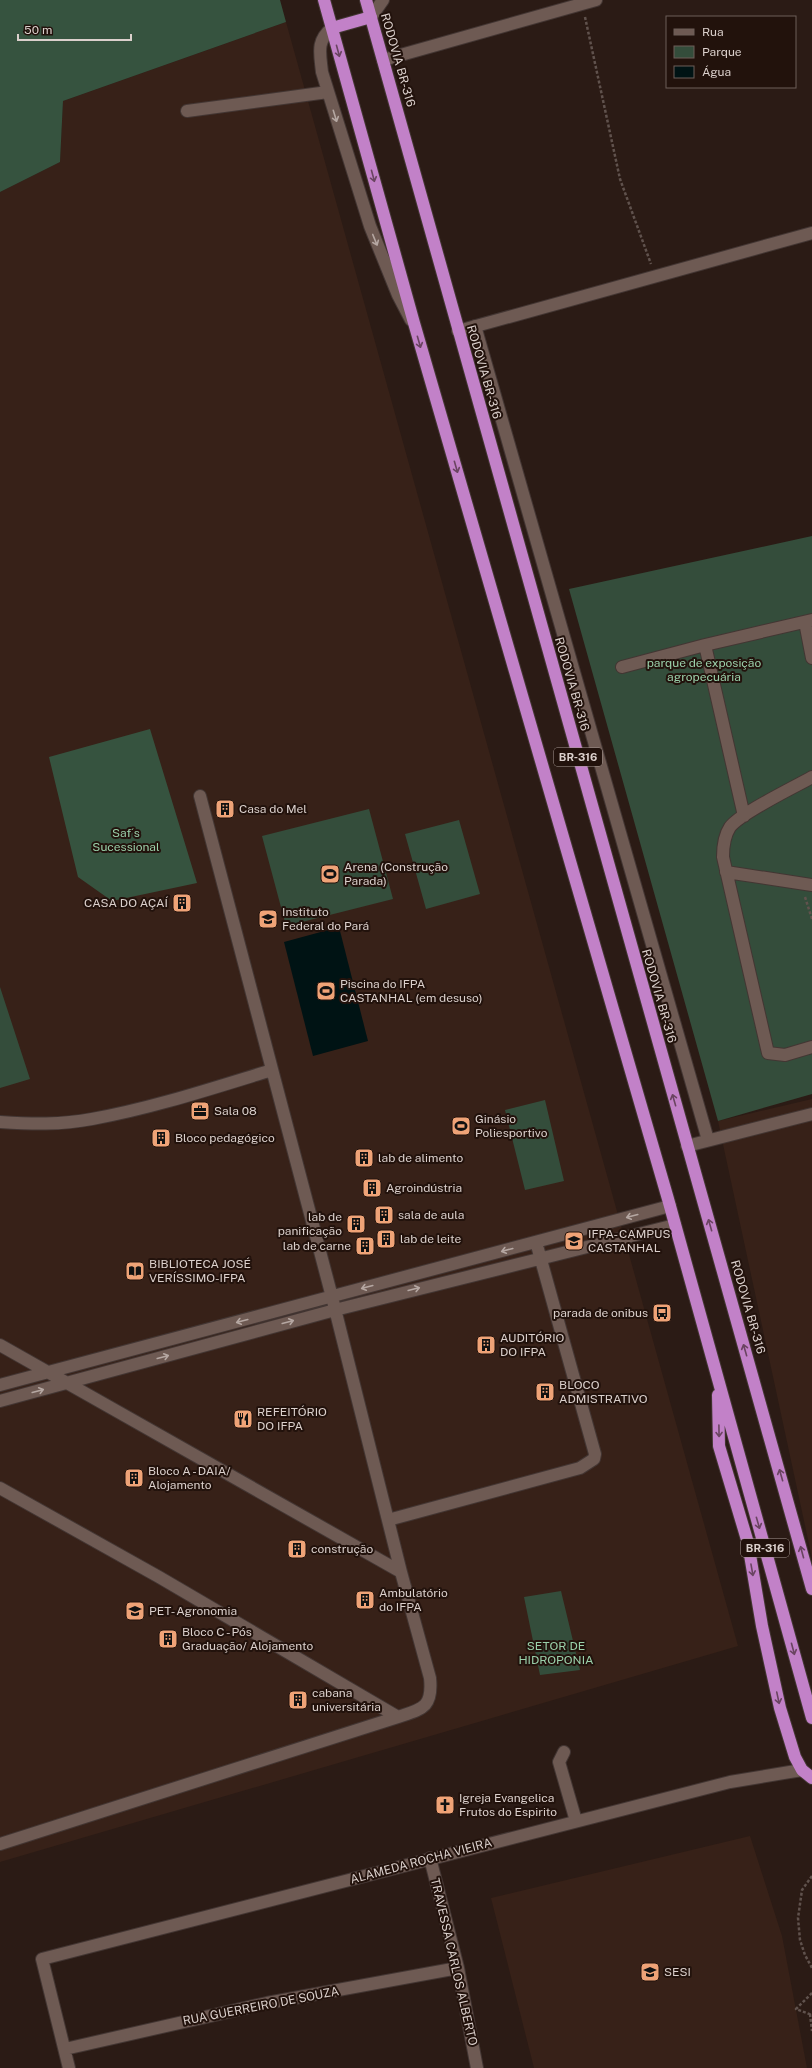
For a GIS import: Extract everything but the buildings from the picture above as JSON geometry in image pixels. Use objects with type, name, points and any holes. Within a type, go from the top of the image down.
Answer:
[{"type":"highway","name":"BR-316","points":[[324,0],[414,323],[670,1206],[812,1718]]},
{"type":"highway","name":"RODOVIA BR-316","points":[[366,0],[812,1589]]},
{"type":"highway","points":[[332,28],[371,17]]},
{"type":"highway","points":[[718,1378],[719,1446],[748,1542],[762,1626],[780,1708],[795,1757],[807,1774]]},
{"type":"street","points":[[371,17],[383,0]]},
{"type":"street","points":[[383,60],[572,4],[596,0]]},
{"type":"street","points":[[332,28],[323,35],[319,48],[322,72],[370,226],[398,295],[414,323]]},
{"type":"street","points":[[187,111],[328,92]]},
{"type":"street","points":[[458,331],[812,233]]},
{"type":"street","points":[[475,326],[708,1140]]},
{"type":"street","points":[[622,667],[808,621],[812,658]]},
{"type":"street","points":[[706,645],[744,816]]},
{"type":"street","points":[[812,777],[744,816],[730,827],[724,842],[723,857],[768,1053],[785,1055],[812,1047]]},
{"type":"street","points":[[0,1844],[398,1718],[423,1708],[428,1702],[431,1690],[430,1678],[401,1572],[332,1297],[200,796]]},
{"type":"street","points":[[726,872],[807,885]]},
{"type":"street","points":[[0,1122],[32,1124],[91,1120],[180,1097],[272,1070]]},
{"type":"street","points":[[687,1146],[812,1114]]},
{"type":"street","points":[[0,1385],[670,1206]]},
{"type":"street","points":[[0,1401],[335,1310],[675,1224]]},
{"type":"street","points":[[388,1520],[580,1468],[594,1459],[594,1454],[535,1242]]},
{"type":"street","points":[[0,1345],[401,1572]]},
{"type":"street","points":[[0,1488],[159,1577],[398,1718]]},
{"type":"street","points":[[564,1752],[559,1762],[576,1821]]},
{"type":"street","name":"ALAMEDA ROCHA VIEIRA","points":[[65,2049],[42,1959],[730,1782],[807,1774]]},
{"type":"street","name":"TRAVESSA CARLOS ALBERTO","points":[[430,1858],[458,1968],[478,2067]]},
{"type":"street","name":"RUA GUERREIRO DE SOUZA","points":[[65,2049],[267,2003],[458,1968]]},
{"type":"street","points":[[65,2049],[69,2068]]},
{"type":"path","points":[[572,4],[620,179],[656,276]]},
{"type":"path","points":[[807,885],[812,919]]},
{"type":"path","points":[[812,1876],[802,1890],[798,1918],[800,1940],[805,1955],[812,1968]]},
{"type":"path","points":[[812,1993],[796,2009],[811,2014],[812,2031]]},
{"type":"shaded area","name":"Instituto Federal do Pará","points":[[286,22],[738,1646],[0,1862],[0,192],[60,162],[63,101]]},
{"type":"shaded area","points":[[812,1099],[812,1558],[718,1121]]},
{"type":"shaded area","name":"SESI","points":[[750,1836],[782,1936],[807,2068],[534,2068],[491,1898]]},
{"type":"green space","points":[[0,0],[280,0],[286,22],[63,101],[60,162],[0,192]]},
{"type":"green space","name":"parque de exposição agropecuária","points":[[812,536],[812,1094],[718,1121],[569,589]]},
{"type":"green space","name":"Saf´s Sucessional","points":[[150,729],[197,883],[112,901],[78,877],[49,757]]},
{"type":"green space","name":"Arena (Construção Parada)","points":[[369,809],[393,899],[286,926],[262,836]]},
{"type":"green space","name":"Arena (Construção Parada)","points":[[459,820],[480,894],[426,909],[405,834]]},
{"type":"green space","points":[[0,987],[30,1079],[0,1088]]},
{"type":"green space","points":[[545,1100],[564,1181],[525,1190],[505,1110]]},
{"type":"green space","name":"SETOR DE HIDROPONIA","points":[[561,1591],[580,1670],[540,1675],[524,1597]]},
{"type":"water","name":"Piscina do IFPA CASTANHAL (em desuso)","points":[[339,927],[368,1041],[313,1056],[284,942]]},
{"type":"place","name":"Casa do Mel","points":[[225,809]]},
{"type":"place","name":"Arena (Construção Parada)","points":[[330,874]]},
{"type":"place","name":"CASA DO AÇAÍ","points":[[182,903]]},
{"type":"place","name":"Instituto Federal do Pará","points":[[268,919]]},
{"type":"place","name":"Piscina do IFPA CASTANHAL (em desuso)","points":[[326,991]]},
{"type":"place","name":"Sala 08","points":[[200,1111]]},
{"type":"place","name":"Ginásio Poliesportivo","points":[[461,1126]]},
{"type":"place","name":"Bloco pedagógico","points":[[161,1138]]},
{"type":"place","name":"lab de alimento","points":[[364,1158]]},
{"type":"place","name":"Agroindústria","points":[[372,1188]]},
{"type":"place","name":"sala de aula","points":[[384,1215]]},
{"type":"place","name":"lab de panificação","points":[[356,1224]]},
{"type":"place","name":"lab de leite","points":[[386,1239]]},
{"type":"place","name":"IFPA- CAMPUS CASTANHAL","points":[[574,1241]]},
{"type":"place","name":"lab de carne","points":[[365,1246]]},
{"type":"place","name":"BIBLIOTECA JOSÉ VERÍSSIMO-IFPA","points":[[135,1271]]},
{"type":"place","name":"parada de onibus","points":[[662,1313]]},
{"type":"place","name":"AUDITÓRIO DO IFPA","points":[[486,1345]]},
{"type":"place","name":"BLOCO ADMISTRATIVO","points":[[545,1392]]},
{"type":"place","name":"REFEITÓRIO DO IFPA","points":[[243,1419]]},
{"type":"place","name":"Bloco A - DAIA/ Alojamento","points":[[134,1478]]},
{"type":"place","name":"construção","points":[[297,1549]]},
{"type":"place","name":"Ambulatório do IFPA","points":[[365,1600]]},
{"type":"place","name":"PET- Agronomia","points":[[135,1611]]},
{"type":"place","name":"Bloco C - Pós Graduação/ Alojamento","points":[[168,1639]]},
{"type":"place","name":"cabana universitária","points":[[298,1700]]},
{"type":"place","name":"Igreja Evangelica Frutos do Espirito","points":[[445,1805]]},
{"type":"place","name":"SESI","points":[[650,1972]]}]
